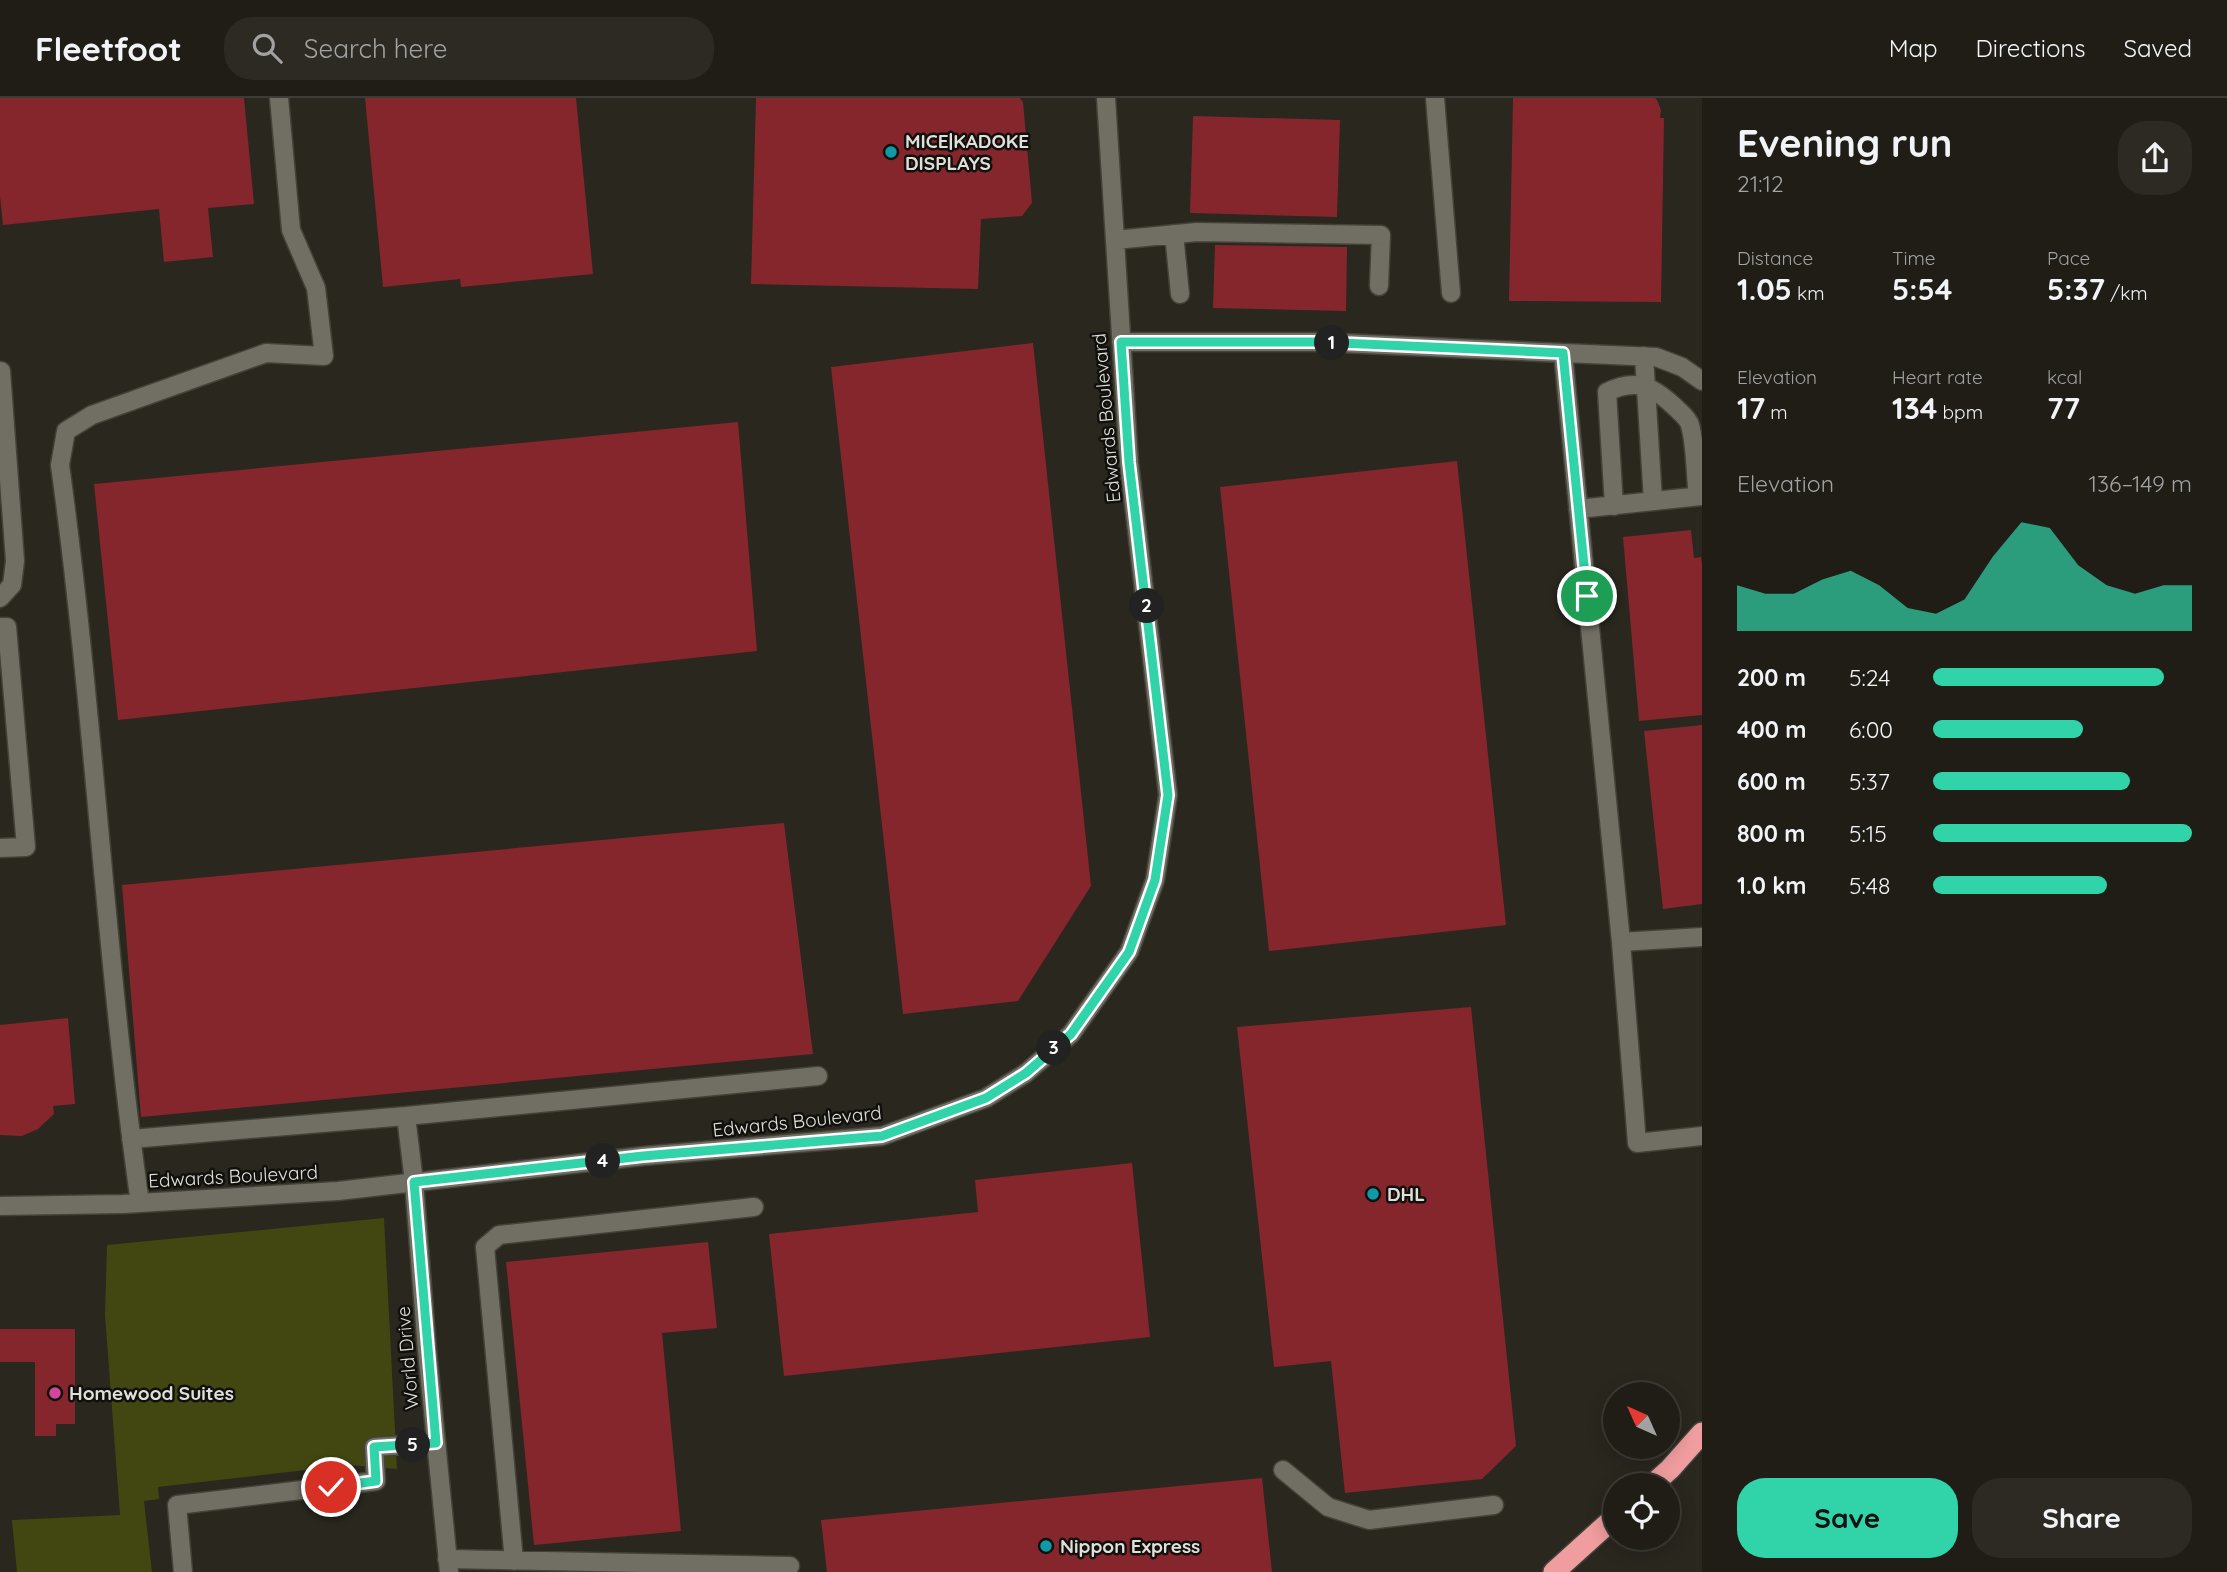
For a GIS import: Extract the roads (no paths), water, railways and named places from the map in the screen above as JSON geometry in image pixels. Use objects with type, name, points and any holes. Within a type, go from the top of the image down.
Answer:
[{"type":"highway","points":[[1666,1473],[1702,1433]]},
{"type":"highway","points":[[1554,1572],[1603,1528]]},
{"type":"street","points":[[140,1203],[60,465],[66,431],[92,415],[266,354],[324,356],[316,288],[291,230],[279,98]]},
{"type":"street","name":"Edwards Boulevard","points":[[0,1206],[140,1203],[338,1191],[643,1156],[882,1136],[986,1098],[1026,1073],[1071,1034],[1129,952],[1155,880],[1168,795],[1129,462],[1106,98]]},
{"type":"street","points":[[1435,98],[1451,293]]},
{"type":"street","points":[[1115,240],[1196,232],[1381,235],[1379,286]]},
{"type":"street","points":[[1174,234],[1180,294]]},
{"type":"street","points":[[1121,342],[1318,342],[1644,356],[1674,363],[1702,381]]},
{"type":"street","points":[[1563,353],[1621,942],[1637,1143],[1702,1136]]},
{"type":"street","points":[[1644,356],[1653,501]]},
{"type":"street","points":[[0,598],[12,586],[15,561],[1,371]]},
{"type":"street","points":[[1578,509],[1614,506],[1700,496],[1689,421],[1664,397],[1648,387],[1636,384],[1619,386],[1607,392],[1614,506]]},
{"type":"street","points":[[0,627],[7,627],[26,847],[0,848]]},
{"type":"street","points":[[1621,942],[1702,937]]},
{"type":"street","points":[[131,1139],[406,1116],[818,1076]]},
{"type":"street","name":"World Drive","points":[[406,1116],[448,1566]]},
{"type":"street","points":[[514,1561],[485,1247],[499,1235],[754,1207]]},
{"type":"street","points":[[183,1572],[177,1506],[376,1481],[374,1447],[436,1443]]},
{"type":"street","points":[[1283,1470],[1328,1507],[1369,1520],[1494,1505]]},
{"type":"street","points":[[448,1566],[514,1561],[790,1566]]},
{"type":"place","name":"MICE|KADOKE DISPLAYS","points":[[891,152]]},
{"type":"place","name":"DHL","points":[[1373,1194]]},
{"type":"place","name":"Homewood Suites","points":[[55,1393]]},
{"type":"place","name":"Nippon Express","points":[[1046,1546]]}]
